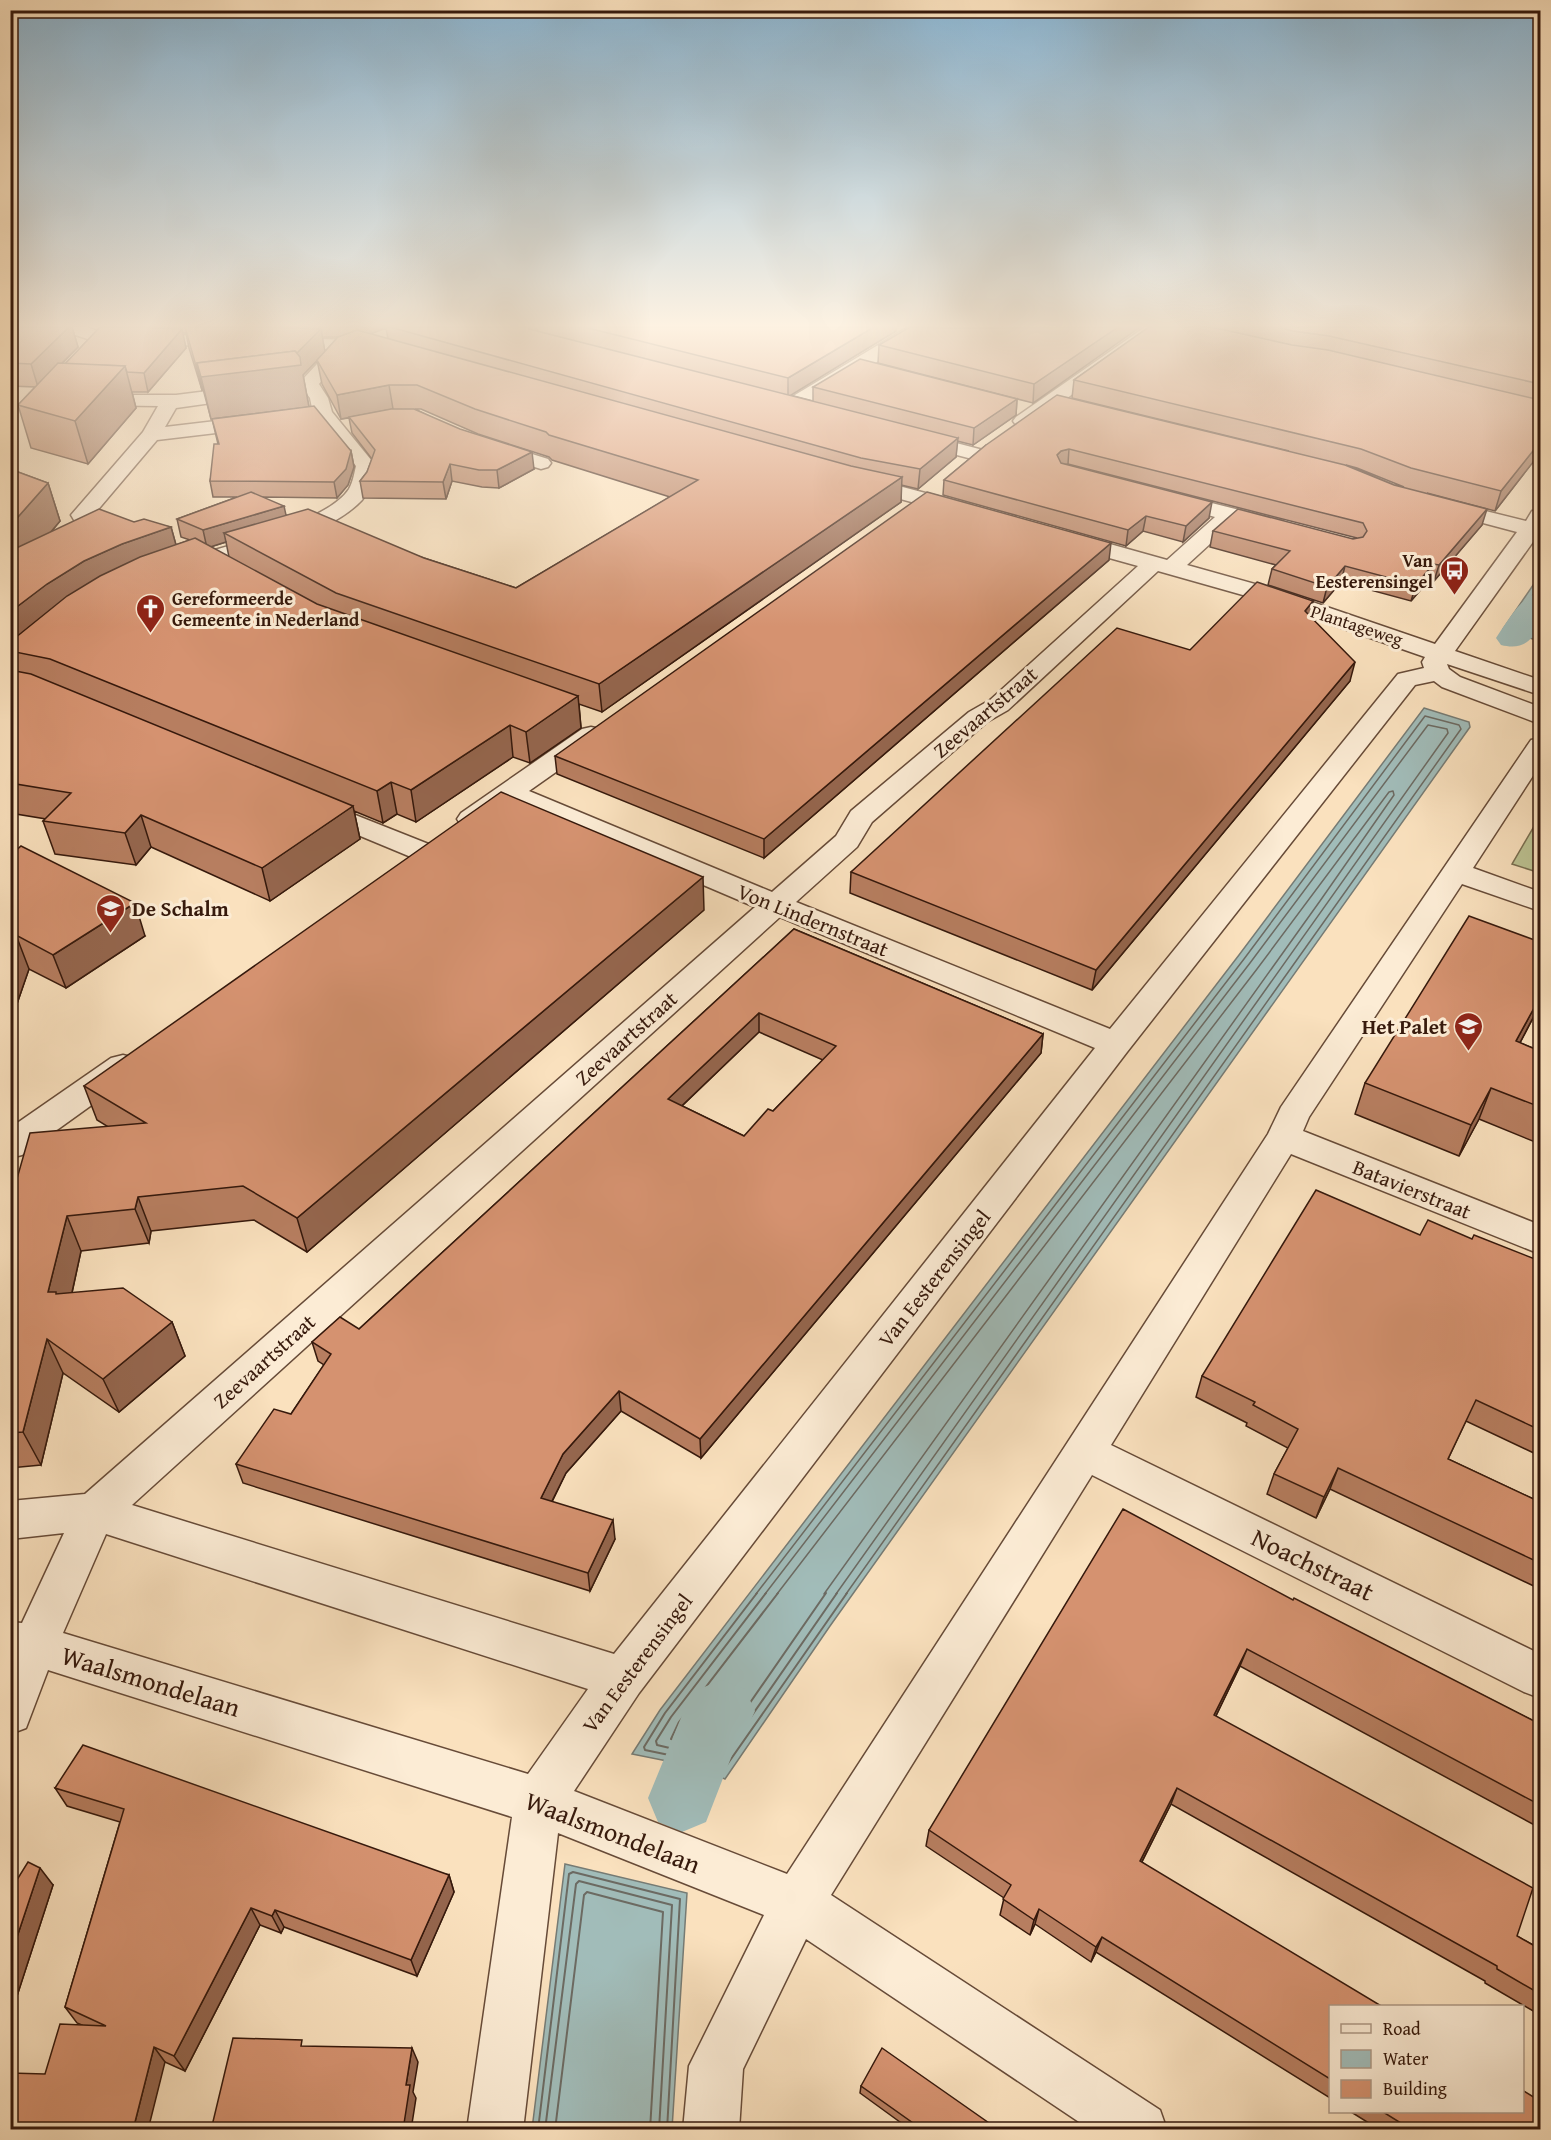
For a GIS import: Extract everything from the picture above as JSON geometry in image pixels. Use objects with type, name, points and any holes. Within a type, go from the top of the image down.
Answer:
[{"type":"street","points":[[147,536],[82,515],[156,427]]},
{"type":"street","points":[[151,435],[217,427]]},
{"type":"street","points":[[156,573],[308,526],[335,512],[355,495],[362,482],[366,466],[335,427]]},
{"type":"street","points":[[1010,431],[1016,427]]},
{"type":"street","points":[[896,433],[976,454]]},
{"type":"street","points":[[470,440],[541,463]]},
{"type":"street","points":[[958,469],[993,443]]},
{"type":"street","points":[[841,475],[858,485],[895,491],[931,491],[989,517]]},
{"type":"street","points":[[894,519],[931,491]]},
{"type":"street","points":[[1149,493],[1295,531]]},
{"type":"street","points":[[1419,500],[1536,522],[1439,663]]},
{"type":"street","points":[[1162,565],[1230,514]]},
{"type":"street","name":"Plantageweg","points":[[1044,532],[1272,596],[1439,663],[1540,688]]},
{"type":"street","points":[[179,546],[238,575]]},
{"type":"street","name":"Zeevaartstraat","points":[[96,1512],[847,841],[861,818],[978,717],[1005,699],[1162,565]]},
{"type":"street","name":"Plantageweg","points":[[1439,663],[1451,682],[1540,716]]},
{"type":"street","name":"Van Eesterensingel","points":[[495,2130],[538,1801],[623,1678],[1116,1044],[1407,679],[1439,663]]},
{"type":"street","points":[[392,872],[510,793],[601,720]]},
{"type":"street","points":[[711,2130],[716,2066],[797,1903],[1086,1452],[1284,1137],[1293,1115],[1540,746]]},
{"type":"street","name":"Von Lindernstraat","points":[[510,793],[1116,1044]]},
{"type":"street","points":[[290,797],[438,841]]},
{"type":"street","points":[[1455,872],[1540,902]]},
{"type":"street","points":[[10,1146],[144,1050]]},
{"type":"street","name":"Batavierstraat","points":[[1284,1137],[1540,1240]]},
{"type":"street","name":"Noachstraat","points":[[1086,1452],[1540,1677]]},
{"type":"street","points":[[10,1520],[96,1512],[623,1678]]},
{"type":"street","name":"Waalsmondelaan","points":[[96,1512],[22,1644],[538,1801],[797,1903],[1140,2130]]},
{"type":"street","points":[[10,1712],[22,1644]]},
{"type":"green space","points":[[1540,816],[1540,873],[1512,864]]},
{"type":"water","points":[[1540,575],[1540,629],[1533,639],[1503,629]]},
{"type":"water","points":[[1424,708],[1469,722],[1470,727],[830,1626],[725,1779],[697,1767],[632,1754],[660,1710],[1239,955]]},
{"type":"water","points":[[565,1864],[687,1893],[672,2129],[532,2129]]},
{"type":"building","points":[[214,427],[331,427],[351,451],[346,469],[334,482],[210,481],[214,444],[219,444]]},
{"type":"building","points":[[357,427],[455,427],[532,452],[497,470],[479,470],[450,464],[443,482],[360,481],[367,472],[375,450]]},
{"type":"building","points":[[530,427],[709,427],[851,466],[902,477],[599,684],[336,593],[224,533],[308,509],[424,558],[516,588],[698,480],[549,435]]},
{"type":"building","points":[[749,427],[914,427],[958,438],[920,469],[861,458]]},
{"type":"building","points":[[1012,427],[1188,427],[1345,465],[1394,485],[1487,509],[1439,565],[1433,564],[1416,585],[1345,566],[1327,587],[1272,569],[1290,551],[1213,531],[1238,509],[1353,539],[1363,537],[1367,531],[1363,523],[1069,449],[1057,455],[1061,463],[1212,502],[1186,526],[1146,516],[1128,530],[944,480]]},
{"type":"building","points":[[1269,427],[1540,427],[1540,442],[1501,491],[1411,468],[1361,449]]},
{"type":"building","points":[[10,469],[48,483],[10,526]]},
{"type":"building","points":[[251,492],[284,506],[203,530],[177,519]]},
{"type":"building","points":[[927,492],[1111,543],[764,839],[555,756]]},
{"type":"building","points":[[99,509],[134,522],[144,519],[171,527],[122,544],[84,561],[47,584],[10,612],[10,551]]},
{"type":"building","points":[[195,538],[317,604],[578,696],[526,732],[510,725],[411,790],[391,782],[377,791],[50,659],[10,651],[10,642],[67,596],[100,576],[140,557]]},
{"type":"building","points":[[1257,582],[1313,601],[1305,611],[1355,662],[1096,970],[851,872],[1117,628],[1190,650]]},
{"type":"building","points":[[10,670],[31,674],[353,806],[262,868],[141,815],[125,833],[43,821],[71,793],[10,783]]},
{"type":"building","points":[[501,792],[703,877],[297,1218],[243,1186],[138,1197],[135,1209],[67,1216],[48,1292],[56,1292],[56,1294],[123,1288],[172,1322],[103,1379],[47,1339],[23,1432],[10,1433],[10,1203],[30,1133],[146,1123],[84,1086]]},
{"type":"building","points":[[21,846],[135,903],[53,955],[16,935],[10,951],[10,856]]},
{"type":"building","points":[[1469,916],[1540,942],[1540,997],[1516,1041],[1540,1051],[1540,1107],[1491,1088],[1471,1125],[1365,1083]]},
{"type":"building","points":[[794,929],[1043,1034],[700,1439],[619,1391],[563,1454],[541,1498],[613,1520],[588,1573],[236,1464],[274,1409],[291,1414],[331,1354],[312,1342],[340,1317],[359,1329]],"holes":[[[759,1013],[836,1046],[773,1111],[768,1109],[744,1136],[668,1099]]]},
{"type":"building","points":[[1316,1190],[1420,1235],[1428,1220],[1472,1239],[1474,1235],[1540,1261],[1540,1430],[1476,1400],[1448,1459],[1540,1502],[1540,1563],[1338,1468],[1324,1497],[1274,1474],[1298,1429],[1253,1405],[1255,1402],[1202,1376]]},
{"type":"building","points":[[1123,1509],[1293,1600],[1294,1598],[1540,1724],[1540,1805],[1247,1649],[1214,1715],[1533,1888],[1517,1936],[1540,1949],[1540,1994],[1497,1969],[1497,1966],[1177,1788],[1140,1861],[1380,2005],[1329,2005],[1329,2078],[1102,1937],[1096,1947],[1039,1909],[1034,1920],[1003,1899],[1011,1885],[929,1830]]},
{"type":"building","points":[[83,1745],[449,1875],[411,1960],[275,1910],[272,1916],[251,1908],[174,2056],[154,2047],[133,2130],[10,2130],[10,2073],[45,2074],[60,2024],[106,2026],[65,2007],[124,1809],[55,1788]]},
{"type":"building","points":[[28,1862],[40,1868],[10,1958],[10,1891]]},
{"type":"building","points":[[233,2038],[302,2040],[301,2046],[412,2048],[406,2085],[410,2085],[403,2130],[211,2130]]},
{"type":"building","points":[[882,2048],[999,2130],[923,2130],[861,2086]]},
{"type":"building","points":[[1524,2091],[1540,2101],[1540,2130],[1412,2130],[1385,2113],[1524,2113]]},
{"type":"waterway","points":[[1513,638],[1540,602]]},
{"type":"waterway","points":[[682,1798],[708,1731],[722,1711]]},
{"type":"place","name":"Van Eesterensingel","points":[[1454,596]]},
{"type":"place","name":"Gereformeerde Gemeente in Nederland","points":[[151,634]]},
{"type":"place","name":"De Schalm","points":[[111,934]]},
{"type":"place","name":"Het Palet","points":[[1468,1052]]}]
